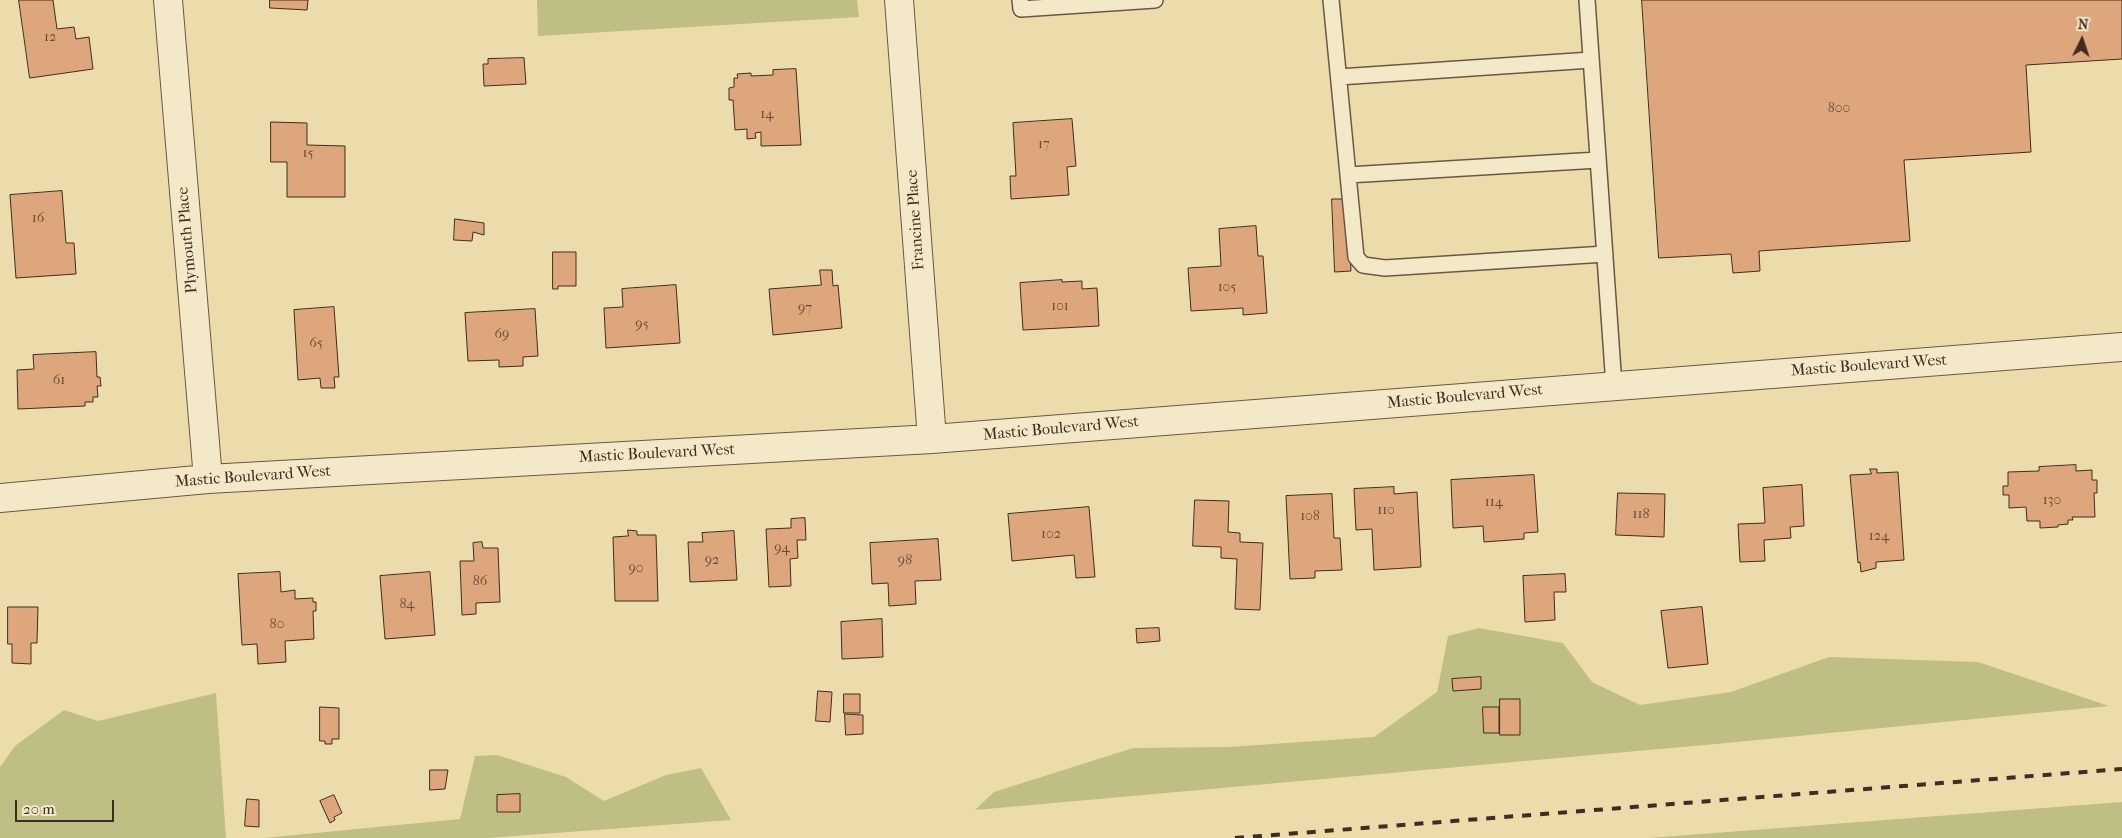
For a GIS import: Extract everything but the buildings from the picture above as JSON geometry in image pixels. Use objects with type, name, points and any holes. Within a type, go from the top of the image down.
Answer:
[{"type":"street","name":"Plymouth Place","points":[[168,0],[208,479]]},
{"type":"street","name":"Francine Place","points":[[899,0],[932,439]]},
{"type":"street","name":"Mastic Boulevard West","points":[[0,498],[208,479],[932,439],[2122,347]]},
{"type":"lane","points":[[1020,0],[1021,9],[1155,0]]},
{"type":"lane","points":[[1331,0],[1356,257],[1363,265],[1385,268],[1605,254]]},
{"type":"lane","points":[[1587,0],[1614,386]]},
{"type":"lane","points":[[1339,76],[1591,60]]},
{"type":"lane","points":[[1348,175],[1598,160]]},
{"type":"shaded area","points":[[537,0],[857,0],[859,17],[538,36]]},
{"type":"shaded area","points":[[1479,628],[1563,643],[1592,682],[1640,705],[1731,692],[1829,657],[1978,662],[2109,706],[1716,744],[975,810],[994,792],[1133,748],[1229,747],[1374,737],[1437,692],[1448,636]]},
{"type":"shaded area","points":[[216,693],[226,838],[0,838],[0,767],[15,746],[64,710],[98,721]]},
{"type":"shaded area","points":[[497,755],[566,777],[604,801],[666,775],[701,768],[731,820],[488,838],[264,838],[460,819],[475,756]]},
{"type":"shaded area","points":[[2122,802],[2122,838],[1649,838]]},
{"type":"railway","points":[[1235,838],[2122,769]]}]
